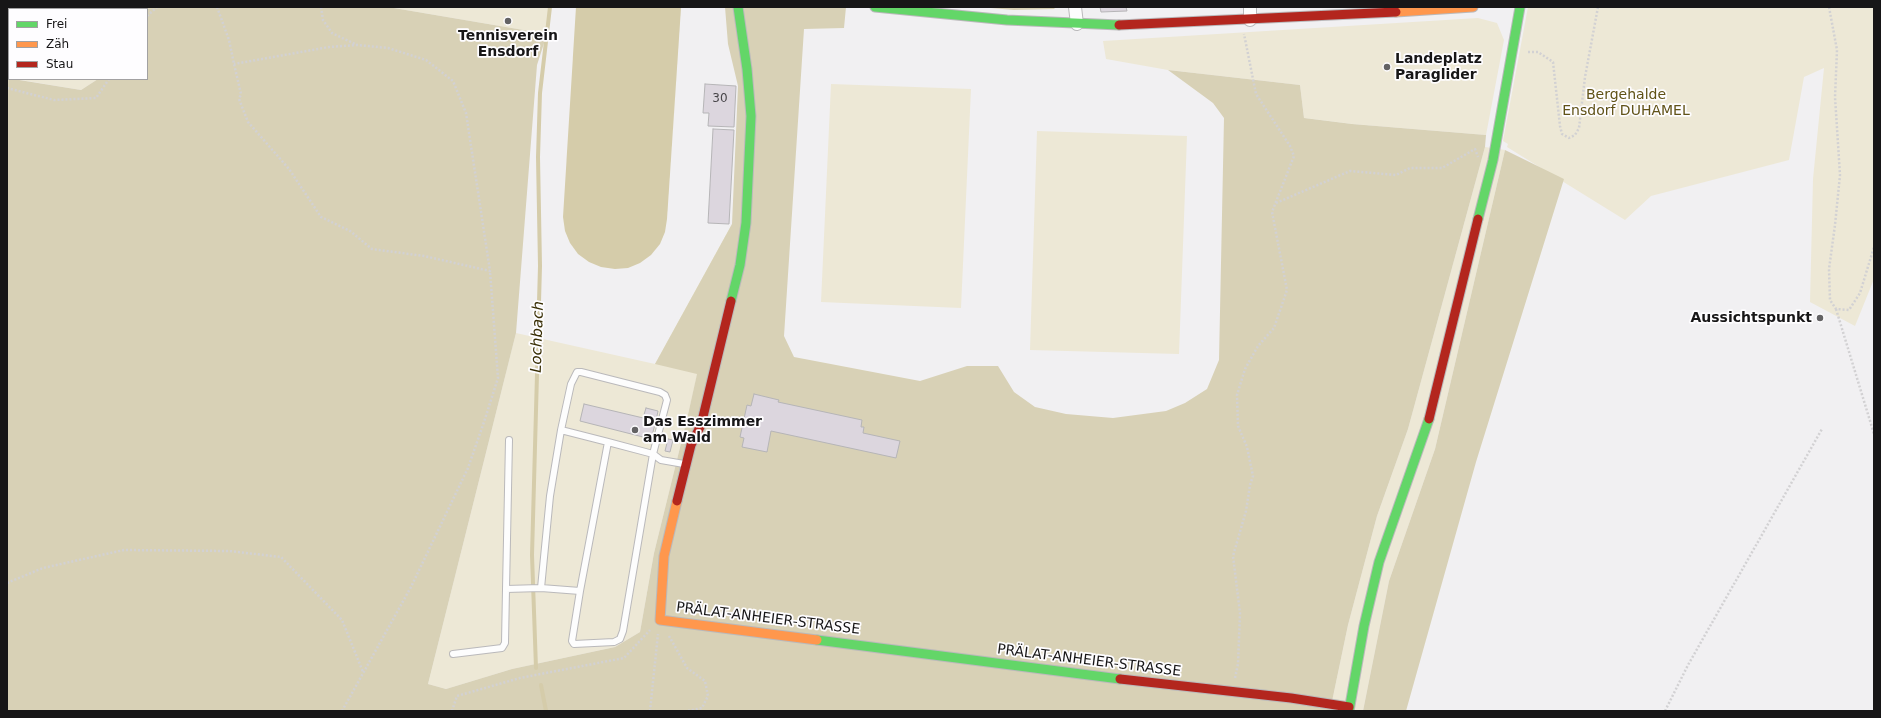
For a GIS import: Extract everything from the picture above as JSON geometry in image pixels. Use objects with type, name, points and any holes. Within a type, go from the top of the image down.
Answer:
[{"type":"street","name":"PRÄLAT-ANHEIER-STRASSE","points":[[738,7],[747,69],[751,116],[746,223],[740,265],[711,387],[701,425],[691,445],[685,465],[664,556],[660,620],[1232,692],[1291,698],[1349,709]]},
{"type":"street","points":[[875,7],[1077,24],[1129,26],[1319,17],[1473,7]]},
{"type":"street","points":[[1075,7],[1077,24]]},
{"type":"street","points":[[1246,20],[1250,7]]},
{"type":"street","points":[[1349,709],[1364,626],[1379,562],[1429,420],[1496,142],[1520,7]]},
{"type":"lane","points":[[542,588],[550,496],[561,430],[571,384],[577,372],[660,392],[665,395],[667,405],[653,454],[624,631],[620,638],[614,642],[574,644],[572,641],[608,442]]},
{"type":"lane","points":[[561,430],[653,454],[660,460],[685,465]]},
{"type":"lane","points":[[453,654],[502,648],[505,643],[509,440]]},
{"type":"lane","points":[[506,589],[542,588],[580,591]]},
{"type":"path","points":[[148,15],[157,7]]},
{"type":"path","points":[[217,7],[229,40],[241,94],[239,99],[248,122],[290,169],[321,217],[350,231],[372,249],[424,256],[490,271]]},
{"type":"path","points":[[321,7],[323,20],[332,33],[358,45]]},
{"type":"path","points":[[1513,50],[1538,52],[1553,62],[1562,134],[1569,138],[1575,135],[1579,128],[1585,77],[1598,7]]},
{"type":"path","points":[[1829,7],[1837,50],[1835,97],[1840,175],[1835,225],[1828,269],[1830,300],[1836,309],[1874,434]]},
{"type":"path","points":[[1232,692],[1238,664],[1240,613],[1233,556],[1246,511],[1253,476],[1247,447],[1238,426],[1237,395],[1245,369],[1258,346],[1274,328],[1287,290],[1272,212],[1294,156],[1290,146],[1256,94],[1246,20]]},
{"type":"path","points":[[234,64],[328,47],[358,45],[388,48],[426,60],[453,81],[466,113],[490,271],[498,378],[468,468],[411,587],[342,711]]},
{"type":"path","points":[[7,88],[54,100],[96,98],[108,80]]},
{"type":"path","points":[[1275,203],[1350,171],[1396,175],[1410,168],[1442,168],[1475,149],[1480,160],[1492,160]]},
{"type":"path","points":[[1836,309],[1849,310],[1860,293],[1874,247]]},
{"type":"path","points":[[1665,711],[1688,665],[1822,429]]},
{"type":"path","points":[[7,583],[43,568],[124,550],[228,551],[281,557],[342,620],[363,672]]},
{"type":"path","points":[[452,711],[457,696],[520,678],[624,658],[660,620]]},
{"type":"path","points":[[650,711],[660,620]]},
{"type":"path","points":[[660,620],[687,668],[705,681],[708,696],[702,708],[688,711]]},
{"type":"green space","points":[[12,7],[143,7],[142,8]]},
{"type":"green space","name":"Tennisverein Ensdorf","points":[[388,7],[551,7],[547,34]]},
{"type":"green space","name":"Bergehalde Ensdorf DUHAMEL","points":[[1528,7],[1874,7],[1874,279],[1855,326],[1810,302],[1813,179],[1824,68],[1804,77],[1789,160],[1651,196],[1625,220],[1507,147],[1508,144],[1503,141]]},
{"type":"green space","points":[[8,18],[8,78],[7,78]]},
{"type":"green space","points":[[1478,18],[1497,23],[1504,40],[1486,135],[1352,124],[1304,118],[1300,85],[1168,70],[1106,59],[1103,41]]},
{"type":"green space","points":[[21,80],[96,80],[81,90]]},
{"type":"green space","points":[[831,84],[971,89],[961,308],[821,302]]},
{"type":"green space","points":[[1037,131],[1187,136],[1179,354],[1030,350]]},
{"type":"green space","points":[[1485,147],[1505,150],[1435,449],[1389,581],[1363,711],[1330,711],[1348,625],[1377,516],[1408,429]]},
{"type":"green space","points":[[732,224],[654,553],[640,632],[615,647],[512,669],[446,689],[428,684],[516,333],[655,364]]},
{"type":"shaded area","points":[[388,7],[547,34],[537,65],[516,333],[428,684],[446,689],[512,669],[615,647],[640,632],[654,553],[697,374],[655,364],[732,224],[738,86],[728,44],[725,7],[846,7],[844,28],[804,29],[784,336],[794,357],[920,381],[967,366],[998,366],[1014,392],[1035,407],[1066,414],[1113,418],[1166,411],[1185,403],[1207,389],[1219,360],[1224,118],[1213,103],[1168,70],[1300,85],[1304,118],[1352,124],[1486,135],[1485,147],[1408,429],[1377,516],[1348,625],[1330,711],[7,711],[7,78],[8,80],[19,80],[81,90],[96,80],[148,80],[148,8],[142,8]]},
{"type":"shaded area","points":[[576,7],[681,8],[665,232],[660,244],[651,255],[640,263],[628,268],[615,269],[601,267],[589,262],[578,254],[570,243],[565,231],[563,217]]},
{"type":"shaded area","points":[[979,7],[1056,7],[1054,9],[1014,10]]},
{"type":"shaded area","points":[[1505,150],[1564,179],[1476,462],[1406,711],[1363,711],[1389,581],[1435,449]]},
{"type":"building","points":[[1100,7],[1126,7],[1127,11],[1101,12]]},
{"type":"building","points":[[705,84],[736,86],[734,127],[708,126],[709,113],[703,113]]},
{"type":"building","points":[[713,129],[734,130],[729,224],[708,223]]},
{"type":"building","points":[[754,394],[779,400],[778,402],[862,420],[861,427],[864,427],[863,433],[900,441],[896,458],[771,431],[767,452],[742,447],[744,438],[740,437],[747,405],[751,406]]},
{"type":"building","name":"Das Esszimmer am Wald","points":[[584,404],[656,421],[651,439],[580,421]]},
{"type":"building","points":[[646,408],[658,411],[656,421],[643,418]]},
{"type":"building","points":[[668,439],[673,440],[670,452],[665,451]]},
{"type":"waterway","name":"Lochbach","points":[[536,668],[532,555],[540,266],[538,157],[540,93],[550,7]]},
{"type":"waterway","name":"Lochbach","points":[[541,685],[546,711]]},
{"type":"traffic: fast","points":[[731,301],[740,265],[746,223],[751,116],[747,69],[738,7]]},
{"type":"traffic: fast","points":[[875,7],[1007,20],[1119,25]]},
{"type":"traffic: fast","points":[[1478,219],[1493,160],[1520,7]]},
{"type":"traffic: fast","points":[[1349,711],[1364,626],[1379,562],[1429,419]]},
{"type":"traffic: fast","points":[[817,640],[1120,679]]},
{"type":"traffic: slow","points":[[1396,12],[1473,7]]},
{"type":"traffic: slow","points":[[677,501],[664,556],[660,620],[817,640]]},
{"type":"traffic: jam","points":[[1119,25],[1396,12]]},
{"type":"traffic: jam","points":[[1429,419],[1478,219]]},
{"type":"traffic: jam","points":[[677,501],[691,445],[701,425],[731,301]]},
{"type":"traffic: jam","points":[[1120,679],[1291,698],[1349,707]]},
{"type":"place","name":"Tennisverein Ensdorf","points":[[508,21]]},
{"type":"place","name":"Landeplatz Paraglider","points":[[1387,67]]},
{"type":"place","name":"Aussichtspunkt","points":[[1820,318]]},
{"type":"place","name":"Das Esszimmer am Wald","points":[[635,430]]}]
